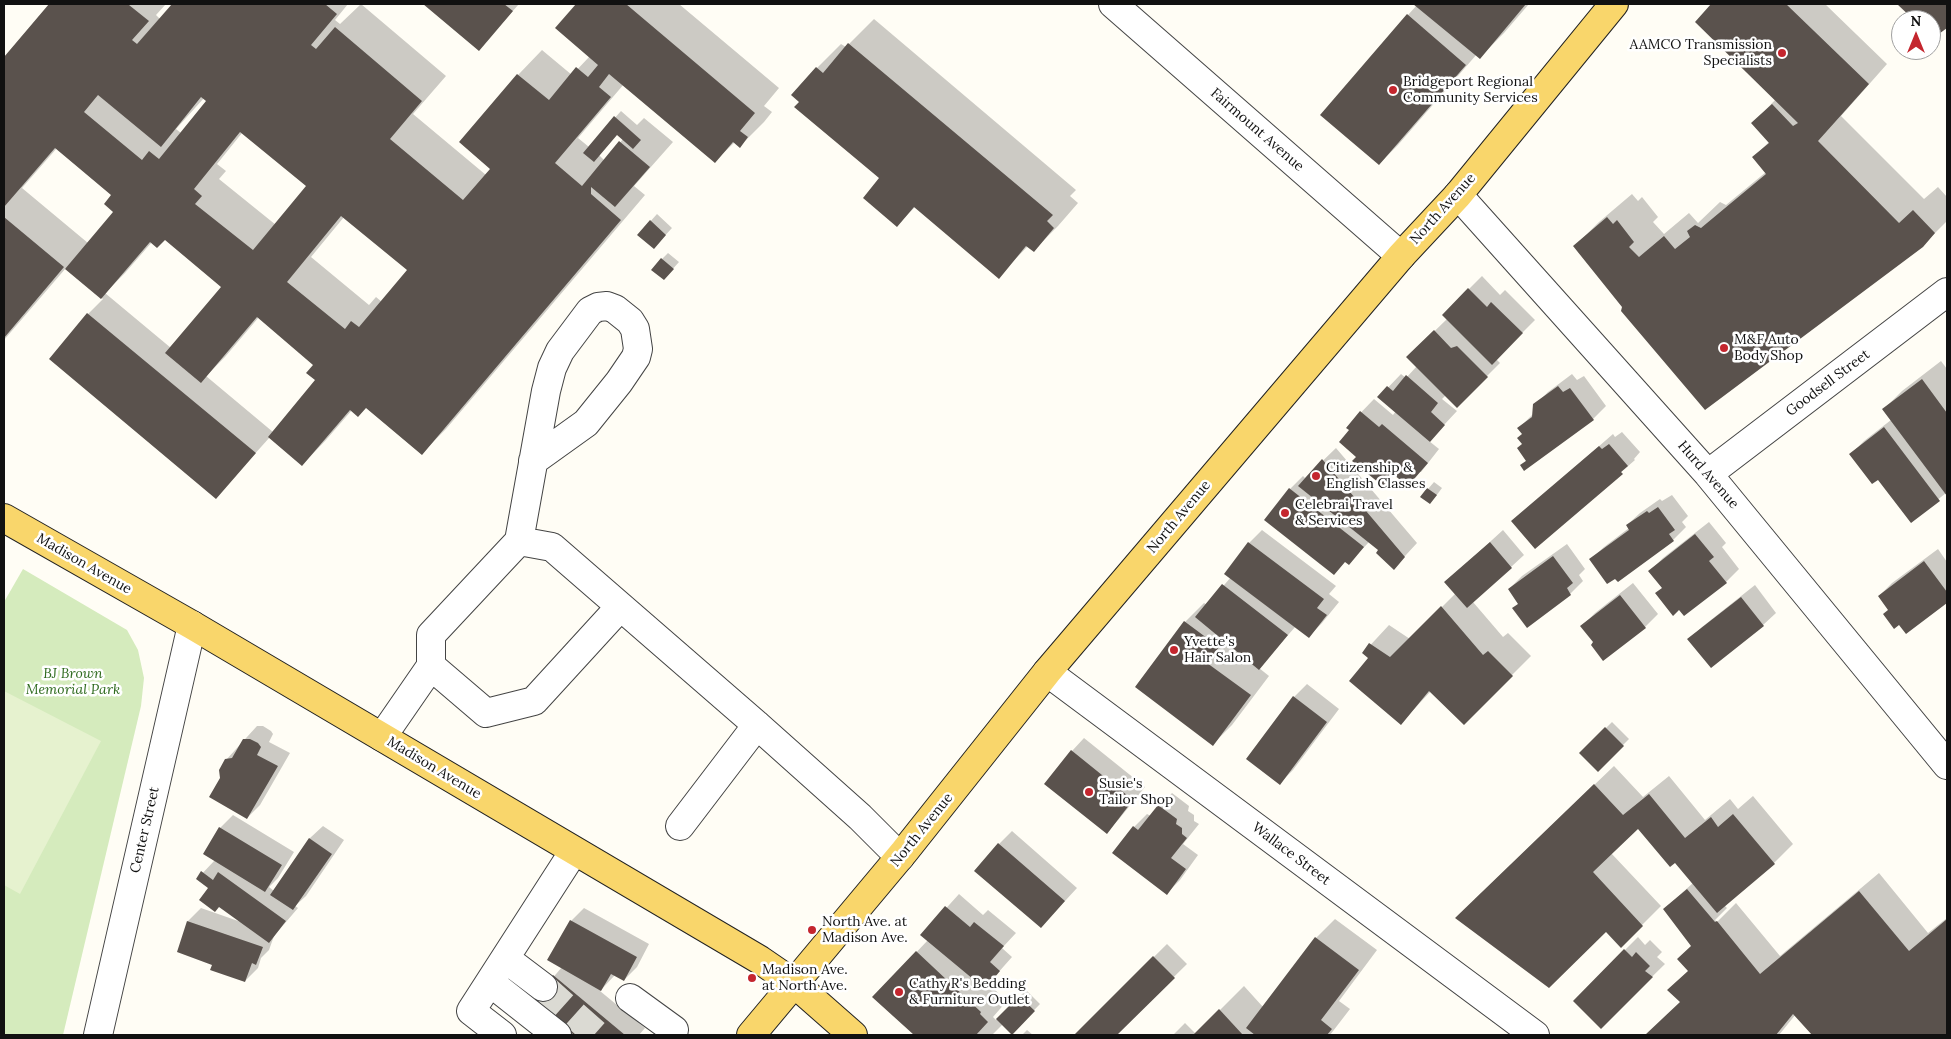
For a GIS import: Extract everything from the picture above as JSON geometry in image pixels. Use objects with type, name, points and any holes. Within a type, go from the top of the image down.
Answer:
[{"type":"main road","name":"North Avenue","points":[[751,1035],[900,857],[1047,672],[1401,256],[1458,195],[1614,4]]},
{"type":"main road","name":"Madison Avenue","points":[[6,525],[192,625],[760,960],[795,984],[853,1035]]},
{"type":"street","name":"Fairmount Avenue","points":[[1113,4],[1401,256]]},
{"type":"street","name":"Hurd Avenue","points":[[1458,195],[1708,474],[1947,765]]},
{"type":"street","name":"Goodsell Street","points":[[1708,474],[1947,292]]},
{"type":"street","points":[[382,737],[430,666],[430,635],[519,541],[546,391],[552,368],[560,351],[590,311],[598,307],[607,306],[615,310],[630,321],[635,329],[638,337],[636,357],[619,382],[586,423],[534,460]]},
{"type":"street","points":[[519,541],[552,548],[757,725],[860,817],[900,857]]},
{"type":"street","points":[[430,666],[486,713],[534,701],[620,606]]},
{"type":"street","name":"Center Street","points":[[98,1035],[192,625]]},
{"type":"street","name":"Wallace Street","points":[[1047,672],[1535,1035]]},
{"type":"street","points":[[680,826],[757,725]]},
{"type":"street","points":[[502,1035],[471,1011],[491,983],[574,851]]},
{"type":"street","points":[[506,959],[543,987]]},
{"type":"street","points":[[491,983],[557,1035]]},
{"type":"street","points":[[630,998],[674,1030],[670,1035]]},
{"type":"green space","name":"BJ Brown Memorial Park","points":[[23,569],[127,630],[138,650],[144,678],[141,706],[63,1035],[4,1035],[4,602]]},
{"type":"green space","points":[[4,691],[101,741],[20,894],[4,885]]},
{"type":"building","points":[[49,4],[131,4],[129,5],[149,21],[132,40],[137,44],[172,4],[325,4],[337,14],[311,45],[316,49],[335,27],[422,101],[390,139],[463,200],[490,169],[459,142],[517,74],[549,100],[576,67],[588,77],[598,65],[555,28],[576,4],[626,4],[755,113],[740,131],[748,137],[740,148],[733,142],[715,163],[609,74],[599,87],[611,97],[555,163],[582,186],[619,141],[650,167],[615,207],[591,187],[591,194],[621,220],[422,455],[366,408],[358,417],[350,410],[302,466],[268,437],[315,380],[306,373],[313,365],[257,317],[201,383],[165,353],[221,287],[165,240],[157,248],[150,242],[101,299],[65,269],[113,212],[104,204],[111,195],[55,148],[4,207],[4,57]],"holes":[[[98,95],[161,147],[201,97],[206,101],[159,159],[149,151],[142,160],[84,112]],[[240,132],[306,186],[253,250],[195,204],[202,196],[194,189]],[[341,216],[407,270],[359,327],[351,321],[345,329],[287,282]]]},
{"type":"building","points":[[423,4],[504,4],[513,11],[479,51]]},
{"type":"building","points":[[1413,4],[1526,4],[1480,59]]},
{"type":"building","points":[[1711,4],[1786,4],[1869,84],[1818,141],[1899,223],[1913,210],[1935,233],[1923,247],[1705,410],[1621,311],[1622,307],[1573,246],[1607,217],[1613,224],[1617,220],[1634,242],[1629,247],[1639,257],[1664,236],[1675,249],[1690,237],[1687,231],[1695,225],[1701,228],[1766,174],[1752,157],[1769,143],[1751,123],[1772,104],[1793,126],[1798,123],[1695,22]]},
{"type":"building","points":[[1897,4],[1947,4],[1947,28],[1941,32],[1941,10],[1903,10]]},
{"type":"building","name":"Bridgeport Regional Community Services","points":[[1407,14],[1466,65],[1379,165],[1320,115]]},
{"type":"building","points":[[848,43],[1053,215],[1047,221],[1054,228],[1034,252],[1026,246],[999,279],[914,207],[897,227],[863,198],[879,178],[794,107],[799,102],[791,95],[816,67],[823,73]]},
{"type":"building","points":[[614,116],[641,140],[633,149],[617,135],[594,162],[583,153]]},
{"type":"building","points":[[4,217],[64,267],[4,338]]},
{"type":"building","points":[[650,220],[666,235],[654,249],[637,235]]},
{"type":"building","points":[[661,258],[674,269],[664,280],[651,270]]},
{"type":"building","points":[[1468,288],[1487,307],[1491,302],[1523,333],[1492,365],[1442,315]]},
{"type":"building","points":[[87,313],[256,453],[216,499],[49,359]]},
{"type":"building","points":[[1434,330],[1451,348],[1457,346],[1488,377],[1457,408],[1406,357]]},
{"type":"building","points":[[1406,375],[1438,403],[1431,412],[1445,425],[1430,442],[1377,397],[1387,386],[1393,391]]},
{"type":"building","points":[[1922,379],[1947,413],[1947,496],[1882,409]]},
{"type":"building","points":[[1558,386],[1563,392],[1570,388],[1594,420],[1524,471],[1520,465],[1526,461],[1517,448],[1522,444],[1517,438],[1522,434],[1517,428],[1532,417],[1533,404]]},
{"type":"building","points":[[1360,411],[1379,427],[1382,424],[1428,463],[1408,486],[1394,475],[1384,487],[1352,461],[1356,457],[1339,442],[1349,430],[1346,428]]},
{"type":"building","points":[[1884,427],[1940,501],[1911,523],[1878,480],[1872,484],[1849,454]]},
{"type":"building","points":[[1609,444],[1628,466],[1621,472],[1623,474],[1535,549],[1511,521],[1599,446],[1602,449]]},
{"type":"building","points":[[1322,459],[1405,557],[1394,570],[1376,553],[1378,550],[1298,486]]},
{"type":"building","points":[[1289,488],[1364,547],[1349,565],[1345,562],[1334,575],[1264,520]]},
{"type":"building","points":[[1427,488],[1437,495],[1430,504],[1420,497]]},
{"type":"building","points":[[1658,507],[1675,530],[1669,534],[1674,541],[1618,582],[1615,579],[1607,584],[1589,559],[1629,530],[1626,525],[1647,511],[1649,513]]},
{"type":"building","points":[[1695,534],[1714,557],[1709,561],[1727,583],[1684,616],[1679,610],[1673,616],[1655,593],[1662,588],[1648,571]]},
{"type":"building","points":[[1248,542],[1324,599],[1317,608],[1327,615],[1309,638],[1224,574]]},
{"type":"building","points":[[1490,542],[1512,568],[1467,608],[1444,582]]},
{"type":"building","points":[[1553,556],[1573,583],[1567,588],[1571,595],[1527,628],[1512,608],[1518,604],[1508,589]]},
{"type":"building","points":[[1924,561],[1947,592],[1947,603],[1906,634],[1899,625],[1894,629],[1883,614],[1888,610],[1878,596]]},
{"type":"building","points":[[1222,584],[1288,635],[1259,670],[1195,617]]},
{"type":"building","points":[[1620,595],[1646,628],[1603,661],[1591,645],[1593,642],[1580,626]]},
{"type":"building","points":[[1741,597],[1764,626],[1711,668],[1687,639]]},
{"type":"building","points":[[1441,606],[1483,655],[1488,651],[1513,676],[1464,725],[1429,691],[1401,725],[1349,681],[1368,658],[1362,653],[1369,643],[1390,657]]},
{"type":"building","points":[[1184,621],[1219,647],[1207,663],[1251,695],[1213,746],[1135,687]]},
{"type":"building","points":[[1293,696],[1327,722],[1280,785],[1246,759]]},
{"type":"building","points":[[1605,727],[1624,746],[1598,772],[1579,753]]},
{"type":"building","points":[[243,739],[250,739],[258,743],[261,747],[257,755],[278,766],[247,819],[209,797],[220,778],[219,770],[225,759],[232,758]]},
{"type":"building","name":"Susie's Tailor Shop","points":[[1071,750],[1133,800],[1107,834],[1044,784]]},
{"type":"building","points":[[1594,784],[1623,815],[1649,794],[1685,838],[1711,817],[1718,827],[1733,814],[1775,864],[1717,913],[1675,863],[1670,867],[1638,829],[1593,872],[1643,926],[1621,948],[1606,932],[1549,988],[1455,918]]},
{"type":"building","points":[[1158,805],[1177,819],[1176,824],[1182,828],[1182,834],[1187,838],[1171,858],[1186,869],[1167,895],[1112,853],[1133,826],[1138,830]]},
{"type":"building","points":[[219,827],[282,865],[265,892],[203,854]]},
{"type":"building","points":[[309,838],[332,854],[293,910],[270,895]]},
{"type":"building","points":[[998,843],[1065,901],[1041,928],[974,871]]},
{"type":"building","points":[[201,871],[213,880],[218,872],[286,921],[269,943],[219,907],[215,912],[199,900],[208,888],[196,879]]},
{"type":"building","points":[[1687,889],[1715,922],[1717,921],[1760,974],[1859,891],[1909,951],[1947,919],[1947,1035],[1812,1035],[1793,1014],[1776,1035],[1645,1035],[1680,1002],[1667,990],[1688,971],[1677,959],[1691,946],[1663,909]]},
{"type":"building","points":[[945,906],[970,927],[974,922],[1004,946],[990,962],[1000,971],[985,989],[920,935]]},
{"type":"building","points":[[570,920],[637,957],[624,981],[611,974],[601,991],[547,960]]},
{"type":"building","points":[[187,921],[263,947],[256,965],[252,963],[245,982],[210,970],[212,965],[177,952]]},
{"type":"building","points":[[1315,937],[1359,970],[1321,1020],[1332,1029],[1327,1035],[1255,1035],[1246,1028]]},
{"type":"building","points":[[1624,949],[1632,957],[1636,952],[1650,966],[1645,971],[1653,977],[1601,1029],[1573,1001]]},
{"type":"building","points":[[916,951],[981,1012],[980,1014],[988,1022],[976,1035],[914,1035],[872,997]]},
{"type":"building","points":[[1153,956],[1175,978],[1117,1035],[1074,1035]]},
{"type":"building","points":[[553,975],[625,1035],[574,1035],[532,1000]]},
{"type":"building","points":[[1019,996],[1035,1011],[1012,1035],[996,1019]]},
{"type":"building","points":[[1219,1009],[1243,1035],[1193,1035]]},
{"type":"tunnel","points":[[543,987],[597,1035]]},
{"type":"place","name":"AAMCO Transmission Specialists","points":[[1782,53]]},
{"type":"place","name":"Bridgeport Regional Community Services","points":[[1393,90]]},
{"type":"place","name":"M&F Auto Body Shop","points":[[1724,348]]},
{"type":"place","name":"Citizenship & English Classes","points":[[1316,476]]},
{"type":"place","name":"Celebrai Travel & Services","points":[[1285,513]]},
{"type":"place","name":"Yvette's Hair Salon","points":[[1174,650]]},
{"type":"place","name":"Susie's Tailor Shop","points":[[1089,792]]},
{"type":"place","name":"North Ave. at Madison Ave.","points":[[812,930]]},
{"type":"place","name":"Madison Ave. at North Ave.","points":[[752,978]]},
{"type":"place","name":"Cathy R's Bedding & Furniture Outlet","points":[[899,992]]}]
